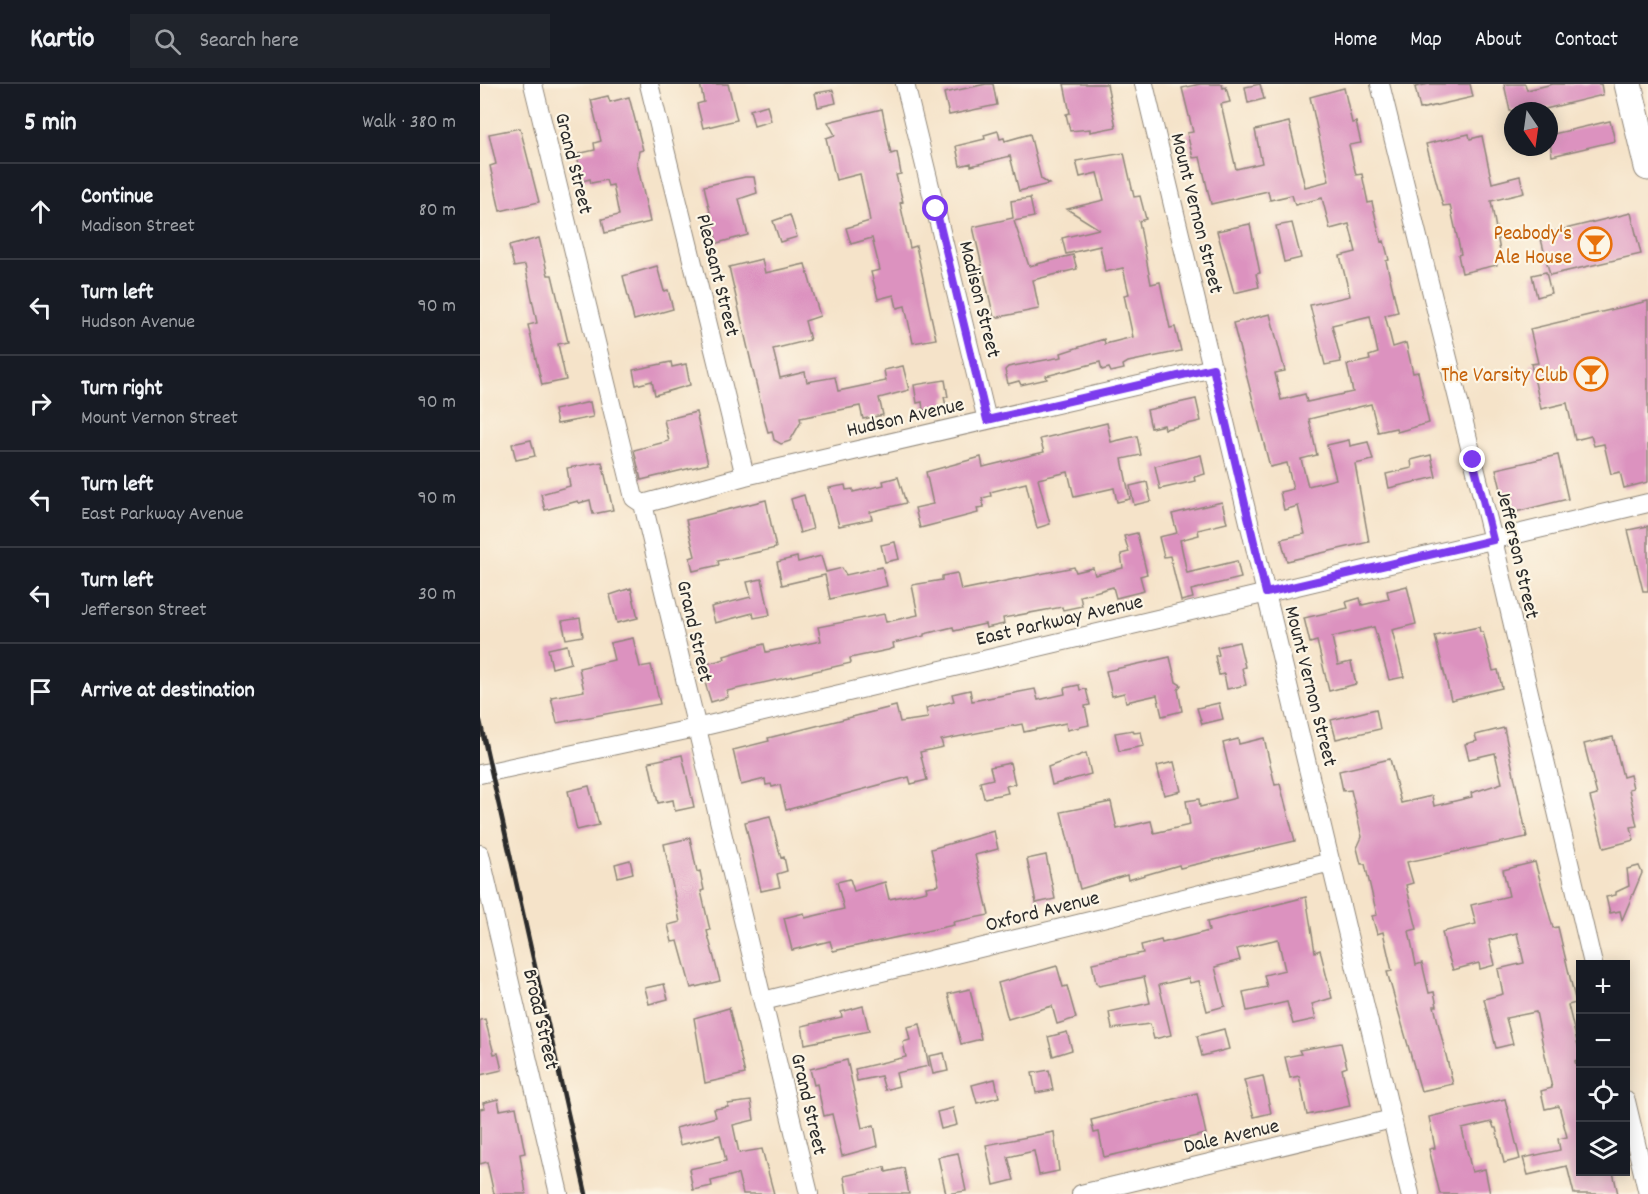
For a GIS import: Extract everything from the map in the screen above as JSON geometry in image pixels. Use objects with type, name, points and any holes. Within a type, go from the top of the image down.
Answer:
[{"type":"main road","points":[[1628,84],[1648,167]]},
{"type":"street","name":"Grand Street","points":[[533,84],[634,498],[643,504],[809,1194]]},
{"type":"street","name":"Pleasant Street","points":[[649,84],[745,476]]},
{"type":"street","name":"Madison Street","points":[[905,84],[987,420]]},
{"type":"street","name":"Mount Vernon Street","points":[[1144,84],[1410,1194]]},
{"type":"street","name":"Jefferson Street","points":[[1380,84],[1493,540],[1592,960]]},
{"type":"street","name":"Hudson Avenue","points":[[643,504],[745,476],[1213,368]]},
{"type":"street","name":"East Parkway Avenue","points":[[480,774],[696,728],[1648,503]]},
{"type":"street","name":"Broad Street","points":[[480,854],[559,1194]]},
{"type":"street","name":"Oxford Avenue","points":[[763,1001],[1331,862]]},
{"type":"street","points":[[1630,1118],[1648,1194]]},
{"type":"street","name":"Dale Avenue","points":[[1081,1194],[1392,1119]]},
{"type":"building","points":[[700,84],[728,84],[737,120],[703,128],[697,104],[704,102]]},
{"type":"building","points":[[993,84],[997,105],[949,115],[944,93]]},
{"type":"building","points":[[1064,84],[1107,84],[1116,127],[1090,132],[1090,129],[1070,131],[1066,114],[1070,113]]},
{"type":"building","points":[[1200,84],[1222,84],[1223,88],[1226,87],[1230,102],[1221,104],[1236,169],[1262,163],[1255,130],[1289,122],[1305,187],[1329,181],[1310,97],[1344,88],[1352,123],[1356,122],[1361,143],[1349,145],[1356,175],[1362,174],[1368,203],[1372,202],[1381,242],[1384,241],[1389,260],[1386,261],[1398,312],[1385,315],[1393,347],[1406,343],[1413,373],[1418,372],[1429,423],[1397,432],[1396,428],[1378,432],[1371,404],[1309,419],[1317,455],[1301,459],[1308,486],[1336,479],[1327,445],[1349,440],[1350,446],[1368,442],[1373,460],[1355,464],[1369,542],[1287,561],[1281,539],[1305,534],[1298,506],[1284,510],[1280,492],[1293,489],[1287,463],[1270,467],[1233,323],[1270,314],[1285,371],[1275,373],[1281,400],[1305,394],[1307,402],[1353,392],[1347,365],[1370,360],[1369,356],[1378,353],[1370,316],[1332,325],[1341,362],[1325,365],[1310,305],[1350,296],[1340,256],[1356,252],[1349,224],[1330,229],[1322,198],[1295,205],[1292,195],[1270,200],[1268,191],[1211,204],[1200,157],[1193,158],[1187,133],[1193,132],[1182,88]]},
{"type":"building","points":[[1260,84],[1264,99],[1248,103],[1245,87]]},
{"type":"building","points":[[1429,84],[1470,84],[1473,97],[1420,109],[1415,87]]},
{"type":"building","points":[[1504,84],[1525,84],[1527,90],[1553,84],[1601,84],[1603,95],[1558,106],[1558,102],[1508,102]]},
{"type":"building","points":[[833,90],[836,103],[818,107],[815,93]]},
{"type":"building","points":[[608,96],[610,102],[629,97],[643,150],[639,151],[637,163],[650,222],[605,233],[602,219],[619,215],[613,185],[608,186],[606,180],[591,183],[590,179],[582,181],[577,154],[595,150],[594,143],[601,141],[591,100]]},
{"type":"building","points":[[767,105],[771,121],[754,126],[750,110]]},
{"type":"building","points":[[882,109],[891,154],[897,152],[901,174],[896,175],[903,202],[900,203],[910,248],[916,246],[936,339],[913,343],[905,306],[897,308],[894,295],[878,299],[871,272],[880,270],[872,238],[851,244],[846,228],[870,221],[860,174],[836,180],[826,138],[835,135],[828,122]]},
{"type":"building","points":[[1610,121],[1615,141],[1558,155],[1558,133]]},
{"type":"building","points":[[520,128],[539,202],[500,211],[490,166],[496,164],[489,134]]},
{"type":"building","points":[[998,131],[1000,139],[1004,138],[1005,141],[1030,134],[1041,179],[1049,184],[1019,191],[1010,156],[971,166],[971,163],[960,166],[956,146],[985,139],[984,135]]},
{"type":"building","points":[[1469,134],[1470,139],[1482,136],[1492,183],[1520,176],[1524,193],[1491,201],[1501,257],[1496,258],[1497,265],[1462,273],[1458,255],[1461,254],[1450,205],[1443,206],[1426,144]]},
{"type":"building","points":[[1124,153],[1134,197],[1140,196],[1146,219],[1139,221],[1151,284],[1160,282],[1170,328],[1175,327],[1181,351],[1128,362],[1123,365],[1124,369],[1111,372],[1109,368],[1102,370],[1100,362],[1046,376],[1047,379],[1021,385],[1019,381],[1008,384],[1005,370],[1008,367],[1062,357],[1061,353],[1104,339],[1105,344],[1133,337],[1124,295],[1129,294],[1123,268],[1105,272],[1100,246],[1066,254],[1062,238],[1099,229],[1067,209],[1104,200],[1097,173],[1080,177],[1076,161]]},
{"type":"building","points":[[754,177],[757,193],[739,199],[748,235],[717,243],[704,186]]},
{"type":"building","points":[[1030,198],[1034,217],[1014,221],[1029,266],[1073,255],[1077,269],[1033,280],[1039,309],[994,318],[973,227],[1013,218],[1011,201]]},
{"type":"building","points":[[1631,213],[1641,254],[1550,275],[1540,235]]},
{"type":"building","points":[[790,215],[797,237],[780,242],[773,221]]},
{"type":"building","points":[[1292,223],[1301,258],[1284,262],[1276,226]]},
{"type":"building","points":[[1250,224],[1260,273],[1256,274],[1259,287],[1234,293],[1217,231]]},
{"type":"building","points":[[539,238],[548,275],[552,275],[568,342],[558,344],[566,380],[542,385],[528,325],[537,323],[525,265],[514,267],[509,246]]},
{"type":"building","points":[[762,259],[765,273],[805,264],[820,316],[805,321],[810,340],[773,349],[780,378],[805,372],[807,382],[835,377],[838,391],[886,381],[884,370],[903,366],[909,390],[879,398],[883,415],[863,419],[860,406],[800,418],[801,422],[790,441],[781,444],[774,440],[772,431],[768,432],[764,418],[729,267]]},
{"type":"building","points":[[657,266],[664,291],[668,290],[673,309],[634,320],[623,276]]},
{"type":"building","points":[[1546,272],[1551,293],[1537,297],[1532,275]]},
{"type":"building","points":[[1648,301],[1648,482],[1624,488],[1620,472],[1611,474],[1604,444],[1594,446],[1591,436],[1575,440],[1567,403],[1541,409],[1531,364],[1538,363],[1530,329]]},
{"type":"building","points":[[671,362],[672,367],[686,364],[690,385],[655,395],[652,381],[636,385],[633,370]]},
{"type":"building","points":[[945,380],[948,397],[944,397],[946,406],[923,410],[922,402],[917,403],[914,385]]},
{"type":"building","points":[[1196,399],[1201,421],[1165,429],[1164,425],[1151,428],[1147,410]]},
{"type":"building","points":[[590,402],[593,417],[557,424],[554,410]]},
{"type":"building","points":[[696,412],[708,464],[641,480],[634,450],[669,441],[664,420]]},
{"type":"building","points":[[1107,423],[1111,442],[1137,436],[1141,455],[1122,459],[1130,499],[1117,502],[1114,488],[1074,497],[1068,472],[1038,479],[1050,524],[1037,528],[1026,483],[990,492],[991,496],[982,498],[984,507],[977,508],[978,513],[920,528],[915,508],[933,504],[926,472],[981,457],[983,467],[1044,452],[1040,439]]},
{"type":"building","points":[[531,440],[535,456],[516,460],[512,444]]},
{"type":"building","points":[[1201,455],[1205,474],[1194,477],[1195,481],[1160,489],[1155,466]]},
{"type":"building","points":[[1431,455],[1436,477],[1389,488],[1386,474],[1412,468],[1411,460]]},
{"type":"building","points":[[1558,455],[1568,499],[1507,514],[1496,469]]},
{"type":"building","points":[[602,462],[613,510],[593,514],[590,500],[545,510],[541,494],[570,486],[567,468]]},
{"type":"building","points":[[898,477],[906,503],[870,512],[872,519],[839,526],[829,488],[845,485],[846,490],[853,489],[853,492],[884,485],[883,481]]},
{"type":"building","points":[[1147,482],[1151,501],[1134,505],[1130,486]]},
{"type":"building","points":[[804,495],[813,529],[800,533],[791,499]]},
{"type":"building","points":[[766,500],[776,548],[718,561],[719,565],[693,571],[690,558],[695,556],[686,520]]},
{"type":"building","points":[[1222,502],[1227,523],[1198,530],[1199,535],[1180,540],[1187,573],[1237,561],[1241,578],[1191,590],[1193,598],[1181,601],[1170,556],[1164,557],[1159,537],[1177,533],[1172,514]]},
{"type":"building","points":[[1648,526],[1648,591],[1643,591],[1628,530]]},
{"type":"building","points":[[1137,533],[1147,574],[1140,576],[1144,591],[1116,598],[1113,587],[1080,596],[1082,606],[1063,610],[1062,607],[1003,618],[1004,624],[986,628],[985,624],[954,631],[953,627],[924,634],[924,636],[893,643],[894,648],[888,650],[850,658],[851,663],[727,691],[728,697],[711,702],[700,666],[725,659],[724,656],[764,644],[766,652],[821,641],[818,627],[884,614],[886,622],[918,615],[912,585],[942,580],[942,576],[957,573],[961,590],[1074,567],[1076,572],[1093,568],[1095,575],[1123,568],[1121,554],[1129,552],[1124,536]]},
{"type":"building","points":[[895,542],[899,559],[885,562],[881,545]]},
{"type":"building","points":[[821,556],[826,572],[842,568],[846,575],[882,567],[887,586],[830,599],[825,575],[782,585],[777,562],[797,557],[798,562]]},
{"type":"building","points":[[762,579],[770,615],[754,618],[753,613],[715,623],[711,607],[751,597],[747,582]]},
{"type":"building","points":[[1407,586],[1416,624],[1392,630],[1404,677],[1389,680],[1374,627],[1332,637],[1338,665],[1351,662],[1356,684],[1329,691],[1317,641],[1310,643],[1304,618],[1348,608],[1346,602],[1360,598],[1362,605],[1389,599],[1387,591]]},
{"type":"building","points":[[631,588],[638,618],[617,623],[610,595]]},
{"type":"building","points":[[580,618],[583,636],[566,639],[562,621]]},
{"type":"building","points":[[1479,627],[1480,632],[1483,632],[1493,671],[1498,670],[1502,688],[1451,700],[1435,636]]},
{"type":"building","points":[[633,638],[640,667],[651,665],[660,704],[557,723],[551,697],[584,691],[579,668],[614,660],[610,643]]},
{"type":"building","points":[[1239,642],[1245,667],[1242,668],[1246,685],[1227,689],[1224,674],[1219,675],[1215,656],[1219,655],[1217,647]]},
{"type":"building","points":[[567,645],[571,663],[552,668],[548,649]]},
{"type":"building","points":[[1170,657],[1176,682],[1181,685],[1178,690],[1182,711],[1162,716],[1157,695],[1126,702],[1124,693],[1112,696],[1106,671]]},
{"type":"building","points":[[1079,685],[1080,690],[1086,689],[1090,705],[1085,706],[1089,725],[1067,730],[1066,723],[1024,732],[1022,724],[941,740],[943,747],[920,752],[927,780],[911,784],[909,777],[786,810],[780,785],[772,787],[771,784],[766,785],[765,779],[741,785],[733,750],[769,741],[768,738],[896,706],[900,722],[928,718],[926,708],[954,701],[952,694],[970,690],[972,701],[1035,689],[1038,700],[1065,694],[1064,688]]},
{"type":"building","points":[[1219,703],[1223,719],[1202,724],[1197,708]]},
{"type":"building","points":[[1376,709],[1380,729],[1336,739],[1331,720]]},
{"type":"building","points":[[1504,728],[1527,837],[1407,862],[1413,883],[1406,885],[1417,929],[1409,931],[1416,965],[1422,963],[1429,993],[1434,992],[1437,1006],[1434,1006],[1453,1084],[1421,1091],[1387,972],[1392,971],[1383,932],[1377,934],[1372,916],[1377,915],[1365,864],[1361,864],[1357,848],[1362,837],[1351,790],[1343,791],[1339,771],[1390,759],[1401,803],[1432,796],[1434,806],[1472,797],[1471,793],[1502,783],[1495,753],[1469,759],[1465,744],[1477,741],[1475,735]]},
{"type":"building","points":[[1133,730],[1134,733],[1141,732],[1144,746],[1119,751],[1115,733]]},
{"type":"building","points":[[1613,737],[1623,777],[1630,775],[1633,788],[1629,789],[1637,826],[1631,827],[1634,840],[1604,848],[1590,797],[1597,795],[1584,744]]},
{"type":"building","points":[[1264,738],[1275,785],[1280,784],[1295,841],[1180,868],[1179,865],[1128,880],[1127,875],[1080,889],[1061,812],[1111,802],[1117,829],[1151,821],[1154,833],[1190,825],[1186,801],[1199,799],[1200,807],[1236,798],[1223,743],[1238,739],[1239,744]]},
{"type":"building","points":[[1086,753],[1091,774],[1052,785],[1048,767]]},
{"type":"building","points":[[682,755],[694,807],[675,811],[673,800],[658,803],[649,762]]},
{"type":"building","points":[[1174,762],[1181,791],[1164,795],[1157,766]]},
{"type":"building","points":[[1010,763],[1015,784],[1006,786],[1008,793],[984,798],[980,782],[993,779],[990,767]]},
{"type":"building","points":[[589,786],[599,825],[577,830],[568,791]]},
{"type":"building","points":[[770,816],[781,858],[784,857],[787,871],[777,874],[780,887],[761,891],[745,822]]},
{"type":"building","points":[[994,831],[998,849],[975,855],[989,915],[953,922],[954,925],[833,951],[830,941],[792,950],[784,918],[804,913],[805,918],[844,909],[837,882],[850,879],[854,891],[885,882],[889,899],[927,891],[926,887],[939,885],[931,849]]},
{"type":"building","points":[[690,838],[697,872],[700,871],[704,890],[701,891],[710,930],[707,931],[720,981],[691,988],[678,941],[672,942],[668,925],[680,922],[664,844]]},
{"type":"building","points":[[1046,855],[1055,899],[1036,903],[1027,859]]},
{"type":"building","points":[[630,860],[633,873],[618,877],[615,864]]},
{"type":"building","points":[[1535,862],[1553,928],[1558,927],[1576,1003],[1568,1005],[1576,1038],[1576,1176],[1614,1176],[1618,1194],[1574,1194],[1567,1166],[1528,1175],[1523,1158],[1560,1150],[1558,1139],[1567,1137],[1559,1106],[1545,1109],[1541,1091],[1552,1088],[1536,1012],[1506,1018],[1513,1044],[1496,1048],[1484,999],[1503,994],[1498,969],[1524,963],[1517,933],[1489,940],[1495,965],[1480,969],[1479,963],[1453,970],[1442,932],[1476,924],[1471,905],[1509,896],[1503,870]]},
{"type":"building","points":[[1639,866],[1642,873],[1622,920],[1620,911],[1610,913],[1606,897],[1616,895],[1616,892],[1629,886],[1627,869]]},
{"type":"building","points":[[1306,897],[1315,952],[1320,950],[1332,998],[1312,1004],[1316,1019],[1293,1024],[1287,1002],[1247,1011],[1243,992],[1267,987],[1264,975],[1285,970],[1278,939],[1237,949],[1240,960],[1215,967],[1225,1006],[1207,1011],[1199,981],[1190,983],[1188,978],[1159,985],[1171,1035],[1154,1039],[1150,1024],[1112,1029],[1109,1012],[1150,1003],[1144,977],[1099,986],[1096,983],[1092,963],[1143,953],[1141,945],[1161,940],[1162,943],[1209,931],[1207,922]]},
{"type":"building","points":[[1057,966],[1063,987],[1067,986],[1076,1018],[1057,1024],[1052,1006],[1008,1019],[998,983]]},
{"type":"building","points":[[664,984],[668,999],[649,1004],[645,988]]},
{"type":"building","points":[[970,989],[981,1039],[961,1044],[948,994]]},
{"type":"building","points":[[863,1006],[869,1031],[805,1044],[802,1026],[842,1017],[841,1012]]},
{"type":"building","points":[[729,1008],[745,1074],[705,1083],[694,1018]]},
{"type":"building","points":[[485,1019],[494,1054],[498,1053],[502,1070],[480,1075],[480,1020]]},
{"type":"building","points":[[920,1024],[929,1066],[896,1073],[899,1086],[885,1090],[881,1076],[857,1081],[855,1069],[906,1057],[903,1042],[910,1040],[907,1027]]},
{"type":"building","points":[[1224,1029],[1229,1049],[1202,1056],[1197,1036]]},
{"type":"building","points":[[1067,1032],[1072,1050],[1053,1056],[1048,1037]]},
{"type":"building","points":[[1341,1043],[1347,1067],[1342,1069],[1350,1106],[1307,1115],[1299,1076],[1290,1078],[1285,1057],[1301,1054],[1299,1050]]},
{"type":"building","points":[[944,1053],[948,1071],[933,1074],[929,1056]]},
{"type":"building","points":[[847,1060],[862,1128],[874,1125],[878,1146],[842,1156],[832,1114],[824,1116],[817,1084],[814,1085],[810,1069]]},
{"type":"building","points":[[1049,1070],[1053,1090],[1036,1093],[1032,1073]]},
{"type":"building","points":[[1263,1076],[1271,1113],[1254,1117],[1244,1080]]},
{"type":"building","points":[[995,1079],[999,1097],[977,1103],[972,1085]]},
{"type":"building","points":[[1197,1093],[1206,1134],[1104,1157],[1099,1132],[1094,1133],[1091,1120]]},
{"type":"building","points":[[498,1099],[500,1110],[516,1107],[525,1153],[520,1154],[526,1194],[494,1194],[487,1162],[480,1164],[480,1109],[485,1108],[483,1103]]},
{"type":"building","points":[[1505,1099],[1520,1159],[1504,1163],[1496,1128],[1492,1122],[1462,1129],[1472,1172],[1485,1169],[1490,1194],[1440,1194],[1429,1149],[1435,1148],[1429,1117]]},
{"type":"building","points":[[751,1101],[754,1120],[733,1125],[739,1153],[762,1149],[774,1194],[743,1194],[738,1174],[711,1181],[712,1186],[693,1190],[689,1169],[726,1161],[720,1135],[680,1145],[676,1128],[716,1117],[714,1109],[728,1107],[728,1104]]},
{"type":"building","points":[[953,1108],[957,1125],[941,1129],[937,1112]]},
{"type":"building","points":[[1054,1132],[1059,1171],[1039,1175],[1034,1151],[1008,1157],[1014,1180],[994,1185],[986,1145]]},
{"type":"building","points":[[958,1153],[966,1191],[946,1194],[938,1157]]},
{"type":"building","points":[[885,1167],[886,1172],[904,1168],[909,1194],[847,1194],[844,1176]]},
{"type":"railway","points":[[480,721],[586,1194]]},
{"type":"place","name":"Peabody's Ale House","points":[[1595,244]]},
{"type":"place","name":"The Varsity Club","points":[[1591,374]]},
{"type":"route","points":[[936,209],[987,420],[1213,368],[1266,593],[1493,540],[1473,460]]}]
